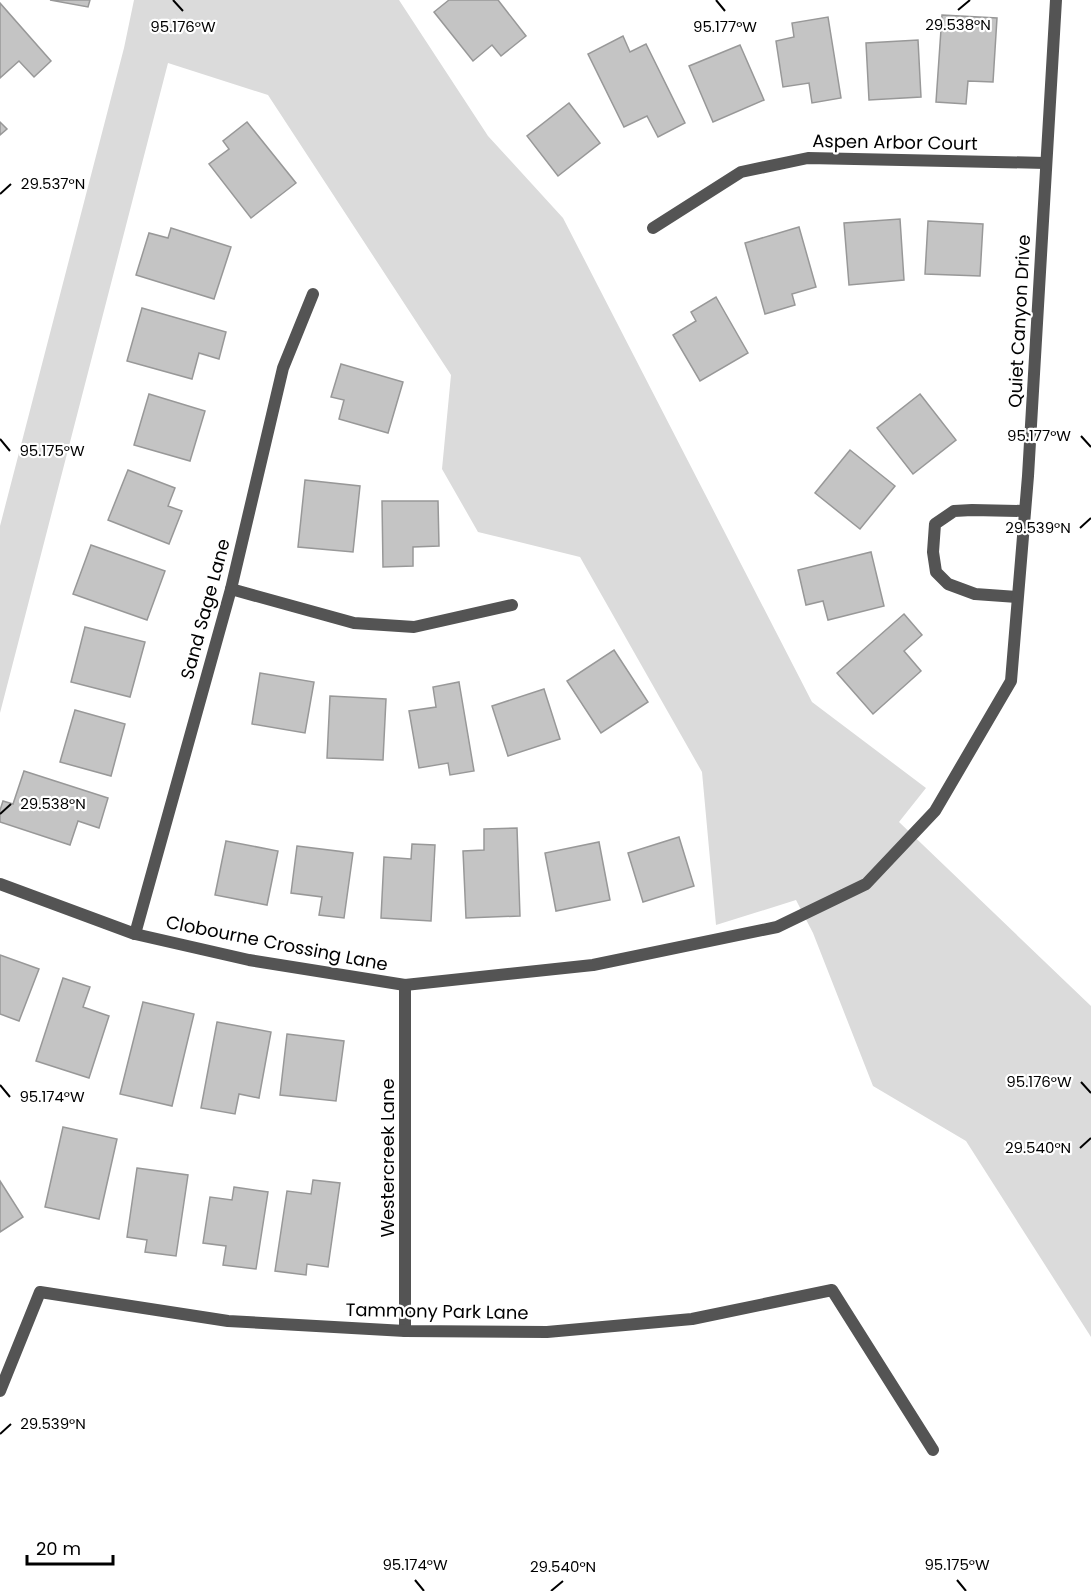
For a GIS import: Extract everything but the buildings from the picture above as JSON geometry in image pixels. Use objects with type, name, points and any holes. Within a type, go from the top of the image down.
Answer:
[{"type":"street","name":"Quiet Canyon Drive","points":[[866,884],[935,811],[1011,681],[1028,476],[1056,0]]},
{"type":"street","name":"Aspen Arbor Court","points":[[653,228],[741,172],[808,158],[1046,163]]},
{"type":"street","name":"Sand Sage Lane","points":[[135,934],[231,589],[283,368],[313,294]]},
{"type":"street","points":[[1017,597],[975,594],[948,584],[936,572],[933,552],[935,524],[954,512],[1024,511]]},
{"type":"street","points":[[231,589],[354,623],[414,627],[512,605]]},
{"type":"street","name":"Clobourne Crossing Lane","points":[[0,885],[135,934],[249,960],[405,985],[593,965],[777,927],[866,884]]},
{"type":"street","name":"Westercreek Lane","points":[[405,985],[405,1331]]},
{"type":"street","name":"Tammony Park Lane","points":[[0,1391],[40,1292],[228,1321],[405,1331],[547,1332],[692,1319],[832,1290],[933,1450]]},
{"type":"shaded area","points":[[134,0],[399,0],[488,136],[563,218],[812,702],[926,788],[899,822],[1091,1006],[1091,1337],[966,1141],[873,1086],[813,933],[796,900],[716,925],[702,772],[580,557],[478,532],[442,469],[451,375],[268,95],[168,63],[0,713],[0,526],[124,48]]}]
